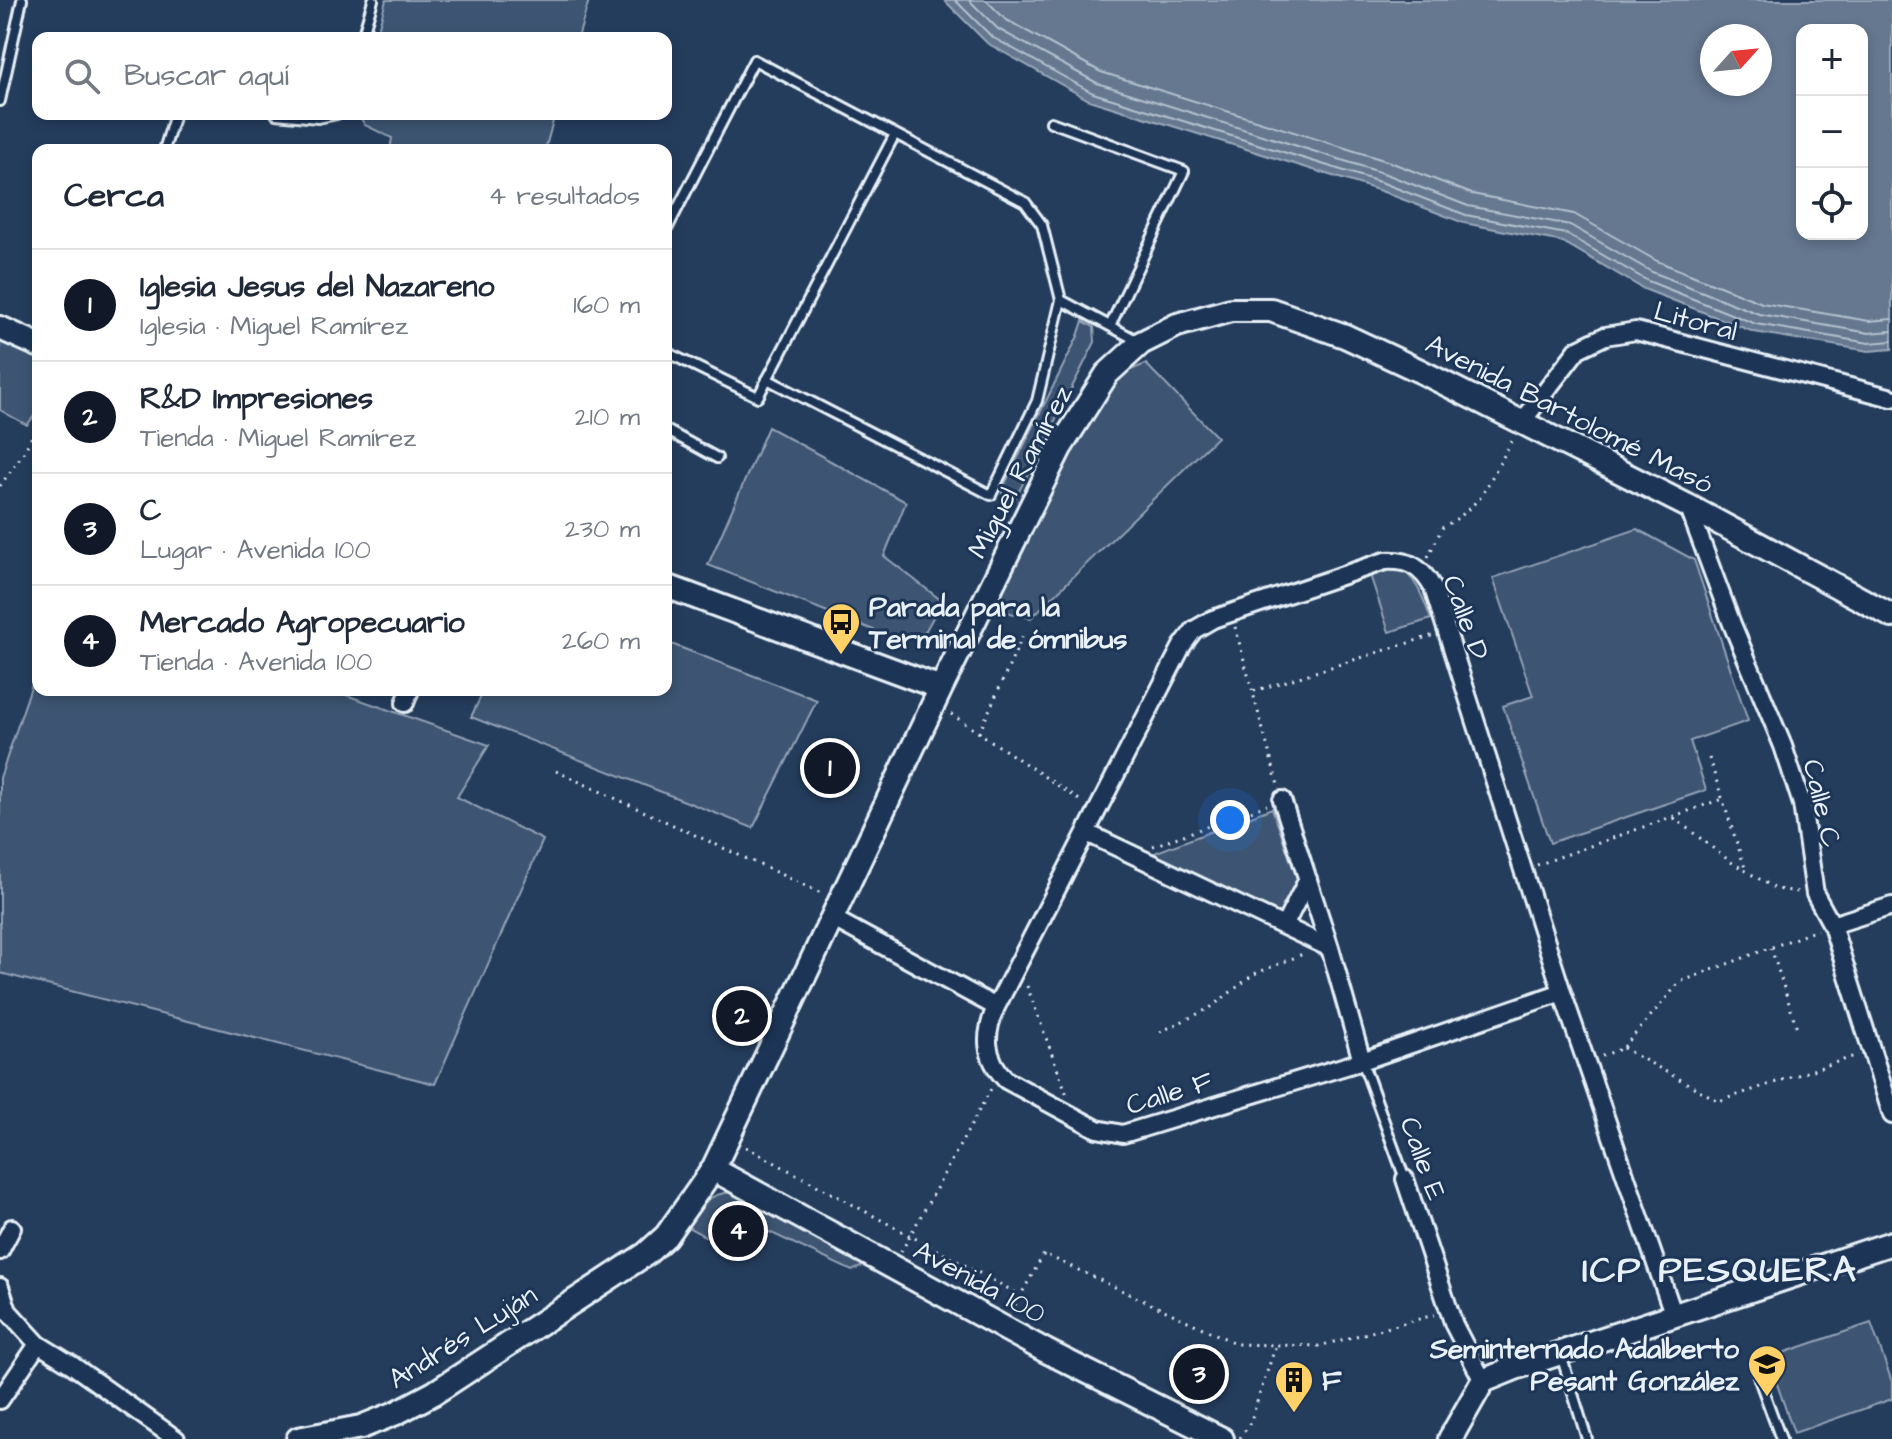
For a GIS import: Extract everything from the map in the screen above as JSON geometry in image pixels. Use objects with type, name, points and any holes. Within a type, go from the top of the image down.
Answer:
[{"type":"street","name":"Avenida Bartolomé Masó","points":[[1206,314],[1231,310],[1271,310],[1345,336],[1688,506],[1892,616]]},
{"type":"street","name":"Miguel Ramírez","points":[[646,1254],[666,1236],[713,1169],[1060,448],[1107,374],[1141,343],[1206,314]]},
{"type":"street","points":[[0,328],[32,342]]},
{"type":"street","name":"Litoral","points":[[1522,422],[1578,349],[1605,336],[1636,331],[1892,398]]},
{"type":"street","name":"Calle C","points":[[1688,506],[1732,624],[1783,746],[1802,804],[1815,894],[1832,925],[1892,1115]]},
{"type":"street","name":"Calle D","points":[[996,1007],[1182,646],[1194,630],[1213,619],[1385,561],[1399,560],[1421,570],[1433,588],[1562,992],[1674,1316]]},
{"type":"street","points":[[672,588],[938,696]]},
{"type":"street","name":"Calle E","points":[[1282,800],[1330,948],[1362,1061]]},
{"type":"street","points":[[1087,833],[1330,948]]},
{"type":"street","points":[[1284,926],[1308,879]]},
{"type":"street","points":[[1832,925],[1892,906]]},
{"type":"street","points":[[836,910],[996,1007],[987,1037],[991,1061],[999,1073]]},
{"type":"street","name":"Calle F","points":[[999,1073],[1006,1080],[1097,1129],[1123,1134],[1362,1061],[1562,992]]},
{"type":"street","name":"Avenida 100","points":[[713,1169],[1002,1327],[1222,1439]]},
{"type":"street","name":"Calle E","points":[[1405,1179],[1454,1325],[1483,1381]]},
{"type":"street","points":[[0,1251],[12,1228]]},
{"type":"street","points":[[1450,1439],[1483,1381],[1892,1243]]},
{"type":"street","name":"Andrés Luján","points":[[298,1439],[342,1434],[396,1413],[434,1393],[646,1254]]},
{"type":"street","points":[[0,1287],[8,1311],[38,1344],[176,1439]]},
{"type":"street","points":[[0,1400],[38,1344]]},
{"type":"lane","points":[[0,101],[22,0]]},
{"type":"lane","points":[[364,32],[373,0]]},
{"type":"lane","points":[[672,219],[754,60],[1025,202],[1042,225],[1061,300],[1037,401],[991,495],[767,379]]},
{"type":"lane","points":[[166,144],[173,120]]},
{"type":"lane","points":[[1051,122],[1184,171],[1110,326]]},
{"type":"lane","points":[[672,355],[758,397],[895,134]]},
{"type":"lane","points":[[1061,300],[1141,343]]},
{"type":"lane","points":[[672,433],[717,458]]},
{"type":"lane","name":"Calle E","points":[[1362,1061],[1405,1179]]},
{"type":"lane","points":[[1561,1354],[1587,1439]]},
{"type":"lane","points":[[1759,1379],[1781,1439]]},
{"type":"path","points":[[1421,570],[1442,528],[1461,516],[1481,497],[1522,422]]},
{"type":"path","points":[[0,486],[32,436]]},
{"type":"path","points":[[1131,854],[1282,800],[1231,613]]},
{"type":"path","points":[[979,733],[1025,631]]},
{"type":"path","points":[[1254,691],[1447,631]]},
{"type":"path","points":[[938,696],[979,733],[1098,812]]},
{"type":"path","points":[[1709,758],[1746,871]]},
{"type":"path","points":[[556,771],[836,910]]},
{"type":"path","points":[[1523,870],[1722,799]]},
{"type":"path","points":[[1673,816],[1746,871],[1776,889],[1815,894]]},
{"type":"path","points":[[1586,1061],[1623,1048],[1680,982],[1832,925]]},
{"type":"path","points":[[1160,1032],[1210,1008],[1254,974],[1289,958],[1330,948]]},
{"type":"path","points":[[1771,948],[1798,1031]]},
{"type":"path","points":[[1019,963],[1075,1117]]},
{"type":"path","points":[[1623,1048],[1719,1101],[1872,1051]]},
{"type":"path","points":[[893,1268],[999,1073]]},
{"type":"path","points":[[728,1138],[1020,1295]]},
{"type":"path","points":[[1002,1327],[1044,1254],[1237,1344],[1319,1346],[1449,1310]]},
{"type":"path","points":[[1239,1439],[1250,1423],[1276,1345]]},
{"type":"shaded area","points":[[386,0],[589,0],[580,32],[378,32]]},
{"type":"shaded area","points":[[362,120],[553,120],[547,144],[391,144],[392,138],[365,125]]},
{"type":"shaded area","points":[[1083,321],[1094,327],[1095,342],[1013,503],[1002,495],[1002,490]]},
{"type":"shaded area","points":[[0,337],[32,350],[32,419],[27,425],[0,410]]},
{"type":"shaded area","points":[[1146,364],[1217,437],[1031,618],[990,608],[1065,457],[1110,385],[1128,371]]},
{"type":"shaded area","points":[[768,427],[906,502],[884,556],[942,601],[925,632],[899,640],[708,565]]},
{"type":"shaded area","points":[[1637,529],[1694,560],[1748,721],[1690,741],[1706,790],[1550,843],[1503,706],[1533,696],[1493,578]]},
{"type":"shaded area","points":[[1397,566],[1414,583],[1431,619],[1389,632],[1370,575]]},
{"type":"shaded area","points":[[672,644],[817,700],[753,828],[471,717],[481,696],[672,696]]},
{"type":"shaded area","points":[[32,684],[32,696],[349,696],[489,745],[457,797],[543,840],[435,1084],[0,973],[0,778]]},
{"type":"shaded area","points":[[1272,808],[1297,879],[1282,914],[1149,855]]},
{"type":"shaded area","points":[[732,1192],[870,1263],[852,1271],[759,1227],[749,1245],[733,1246],[716,1242],[686,1226],[704,1202]]},
{"type":"shaded area","points":[[1871,1323],[1892,1382],[1892,1399],[1794,1433],[1768,1358]]},
{"type":"water","points":[[944,0],[1892,0],[1892,349],[1869,351],[1754,332],[1644,289],[1563,242],[1464,223],[1381,191],[1089,100],[987,43]]},
{"type":"place","name":"Parada para la Terminal de ómnibus","points":[[841,656]]},
{"type":"place","name":"Iglesia Jesus del Nazareno","points":[[830,768]]},
{"type":"place","name":"R&D Impresiones","points":[[742,1016]]},
{"type":"place","name":"Mercado Agropecuario","points":[[738,1231]]},
{"type":"place","name":"C","points":[[1199,1374]]},
{"type":"place","name":"Seminternado Adalberto Pesant González","points":[[1767,1398]]},
{"type":"place","name":"F","points":[[1294,1414]]},
{"type":"district","name":"ICP PESQUERA","points":[[1720,1268]]}]
